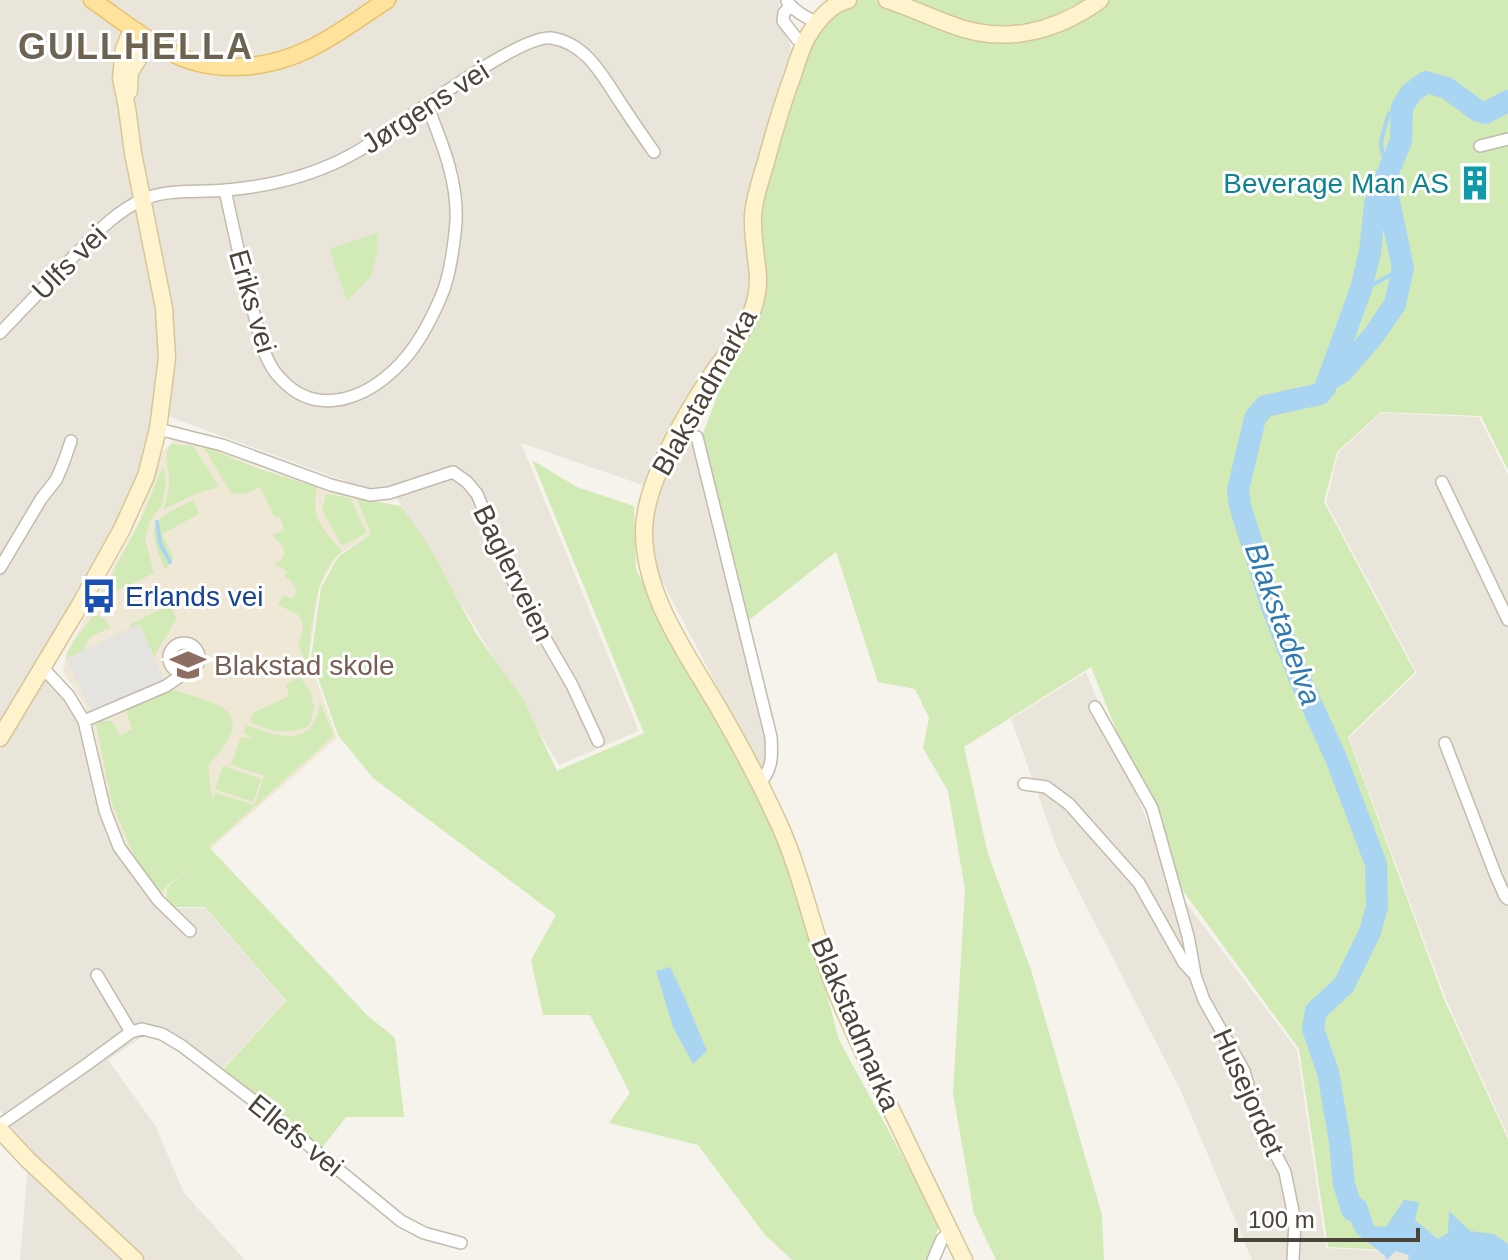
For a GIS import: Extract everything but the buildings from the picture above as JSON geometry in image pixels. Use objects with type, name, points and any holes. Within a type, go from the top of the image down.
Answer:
[{"type":"main road","points":[[92,0],[132,29],[184,59],[210,66],[233,67],[259,65],[312,48],[387,0]]},
{"type":"main road","name":"Blakstadmarka","points":[[848,0],[841,2],[817,23],[799,55],[778,116],[756,197],[753,214],[758,281],[750,316],[673,441],[655,478],[644,528],[648,567],[663,609],[760,784],[791,852],[837,993],[853,1032],[964,1260]]},
{"type":"main road","points":[[887,0],[953,26],[999,34],[1049,28],[1100,0]]},
{"type":"main road","points":[[0,738],[88,590],[134,505],[146,476],[158,429],[167,358],[164,308],[121,78],[124,49],[132,29]]},
{"type":"main road","points":[[127,108],[130,72],[150,40]]},
{"type":"main road","points":[[0,1127],[28,1160],[135,1260]]},
{"type":"street","points":[[797,39],[783,21],[789,3],[817,23]]},
{"type":"street","name":"Jørgens vei","points":[[143,199],[180,191],[225,190],[298,179],[331,166],[515,49],[541,37],[554,38],[590,58],[654,152]]},
{"type":"street","name":"Eriks vei","points":[[225,190],[266,357],[281,380],[302,395],[326,402],[358,395],[398,366],[421,336],[442,296],[453,247],[456,218],[454,182],[427,105]]},
{"type":"street","points":[[1480,146],[1508,139]]},
{"type":"street","name":"Ulfs vei","points":[[0,333],[110,219],[143,199]]},
{"type":"street","name":"Baglerveien","points":[[158,429],[222,445],[331,485],[370,495],[389,493],[453,472],[477,494],[516,588],[572,685],[598,741]]},
{"type":"street","name":"Blakstadmarka","points":[[697,437],[771,737],[772,761],[760,784]]},
{"type":"street","points":[[0,568],[41,499],[56,480],[71,441]]},
{"type":"street","points":[[1442,482],[1508,620]]},
{"type":"street","points":[[43,668],[69,696],[84,721],[105,811],[119,847],[158,900],[190,931]]},
{"type":"street","points":[[84,721],[166,686],[186,672]]},
{"type":"street","name":"Husejordet","points":[[1095,707],[1152,808],[1204,1000],[1244,1071],[1248,1101],[1285,1172],[1295,1221],[1293,1260]]},
{"type":"street","points":[[1445,743],[1496,876],[1508,899]]},
{"type":"street","name":"Husejordet","points":[[1024,784],[1046,787],[1058,795],[1124,864],[1139,883],[1184,963],[1195,975]]},
{"type":"street","points":[[0,1127],[131,1032],[97,975]]},
{"type":"street","name":"Ellefs vei","points":[[131,1032],[142,1029],[162,1034],[182,1046],[300,1137],[401,1221],[424,1233],[461,1243]]},
{"type":"street","points":[[933,1260],[942,1239],[950,1232]]},
{"type":"shaded area","points":[[0,0],[780,0],[779,21],[791,46],[747,314],[689,434],[772,756],[762,772],[649,556],[657,490],[521,443],[639,731],[559,765],[390,487],[364,488],[159,413],[123,512],[38,668],[81,717],[110,834],[166,908],[205,908],[285,1001],[219,1073],[155,1028],[108,1060],[155,1125],[184,1193],[245,1260],[20,1260],[29,1152],[0,1111]]},
{"type":"shaded area","points":[[1381,413],[1479,417],[1508,475],[1508,1136],[1446,999],[1349,738],[1417,673],[1326,502],[1338,453]]},
{"type":"shaded area","name":"Blakstad skole","points":[[174,440],[210,446],[259,468],[356,498],[371,534],[337,556],[319,588],[309,659],[337,738],[167,887],[164,903],[133,858],[117,826],[105,787],[96,739],[84,704],[63,672],[66,653],[139,520],[163,451]]},
{"type":"shaded area","points":[[139,624],[164,681],[93,714],[66,659]]},
{"type":"shaded area","points":[[1086,672],[1175,888],[1297,1050],[1326,1248],[1508,1260],[1252,1260],[1181,1091],[1058,851],[1011,719]]},
{"type":"green space","points":[[845,0],[874,0],[1010,36],[1095,0],[1508,0],[1508,470],[1481,416],[1381,412],[1337,452],[1324,502],[1415,672],[1348,737],[1444,999],[1508,1139],[1508,1256],[1328,1247],[1299,1049],[1178,884],[1091,667],[964,747],[988,854],[1031,970],[1102,1215],[1104,1260],[996,1260],[974,1214],[953,1093],[965,889],[948,791],[923,748],[929,718],[915,689],[878,682],[836,552],[749,620],[702,436],[748,314],[760,184],[800,49]]},
{"type":"green space","points":[[902,0],[1084,0],[1032,24],[999,28],[957,19]]},
{"type":"green space","points":[[378,233],[371,276],[347,301],[329,249]]},
{"type":"green space","points":[[171,444],[193,446],[218,485],[164,509],[169,485],[167,454]]},
{"type":"green space","points":[[203,446],[259,469],[317,487],[315,508],[319,522],[342,551],[332,561],[320,586],[305,662],[298,643],[303,629],[301,618],[278,604],[283,595],[292,599],[296,590],[284,575],[288,572],[274,564],[285,553],[272,535],[284,530],[280,517],[274,516],[260,487],[242,494],[230,492]]},
{"type":"green space","points":[[532,460],[577,487],[634,506],[636,570],[749,768],[798,886],[839,1040],[939,1223],[930,1260],[792,1260],[765,1235],[698,1145],[609,1123],[630,1093],[590,1015],[543,1015],[531,960],[556,915],[373,778],[338,735],[311,658],[321,588],[338,557],[371,534],[356,498],[401,506],[429,546],[477,635],[523,699],[557,771],[644,733]]},
{"type":"green space","points":[[163,466],[166,481],[162,505],[150,521],[145,538],[154,573],[117,591],[106,614],[98,608],[103,598],[107,599],[114,570],[140,522]]},
{"type":"green space","points":[[326,494],[350,498],[367,533],[342,546],[322,510]]},
{"type":"green space","points":[[194,500],[199,514],[162,534],[174,558],[165,570],[155,543],[155,526],[167,513]]},
{"type":"green space","points":[[171,604],[176,619],[154,657],[140,625],[131,629],[129,625]]},
{"type":"green space","points":[[97,615],[106,620],[110,628],[90,638],[85,650],[66,659],[78,636]]},
{"type":"green space","points":[[299,676],[310,691],[314,707],[310,724],[292,731],[273,731],[252,723],[253,713],[289,696],[286,685]]},
{"type":"green space","points":[[173,690],[210,702],[229,713],[232,721],[230,737],[208,765],[212,798],[215,793],[252,804],[264,776],[231,765],[241,737],[253,740],[244,732],[245,724],[269,733],[292,736],[311,727],[320,702],[334,736],[209,847],[367,1015],[395,1038],[404,1117],[346,1117],[319,1152],[219,1074],[286,1001],[205,907],[166,907],[167,888],[191,865],[161,892],[136,860],[112,804],[96,724],[111,721],[120,736],[132,729],[126,709]]},
{"type":"green space","points":[[223,766],[261,779],[253,802],[215,789]]},
{"type":"water","points":[[670,967],[707,1051],[693,1064],[673,1027],[656,971]]},
{"type":"water","points":[[1348,1177],[1351,1190],[1366,1202],[1374,1226],[1386,1227],[1404,1200],[1419,1202],[1415,1220],[1438,1239],[1448,1233],[1449,1211],[1470,1231],[1494,1234],[1508,1244],[1508,1260],[1408,1260],[1409,1255],[1395,1251],[1387,1260],[1356,1233],[1340,1197]]},
{"type":"waterway","name":"Blakstadelva","points":[[1352,1210],[1344,1184],[1328,1072],[1313,1029],[1316,1011],[1344,985],[1370,932],[1377,907],[1376,864],[1336,758],[1299,677],[1271,604],[1240,506],[1238,490],[1255,418],[1265,406],[1320,394],[1325,388],[1361,289],[1370,252],[1375,204],[1401,141],[1402,107],[1411,93],[1426,82],[1447,88],[1485,113],[1508,101]]},
{"type":"waterway","points":[[1388,169],[1382,154],[1382,136],[1389,114],[1402,107]]},
{"type":"waterway","points":[[1329,380],[1342,372],[1374,335],[1395,304],[1403,268],[1385,182]]},
{"type":"waterway","points":[[1360,292],[1403,268]]},
{"type":"waterway","points":[[157,522],[160,543],[170,562]]},
{"type":"place","name":"Beverage Man AS","points":[[1475,183]]},
{"type":"place","name":"Erlands vei","points":[[99,596]]},
{"type":"place","name":"Blakstad skole","points":[[188,665]]},
{"type":"district","name":"GULLHELLA","points":[[136,46]]}]
